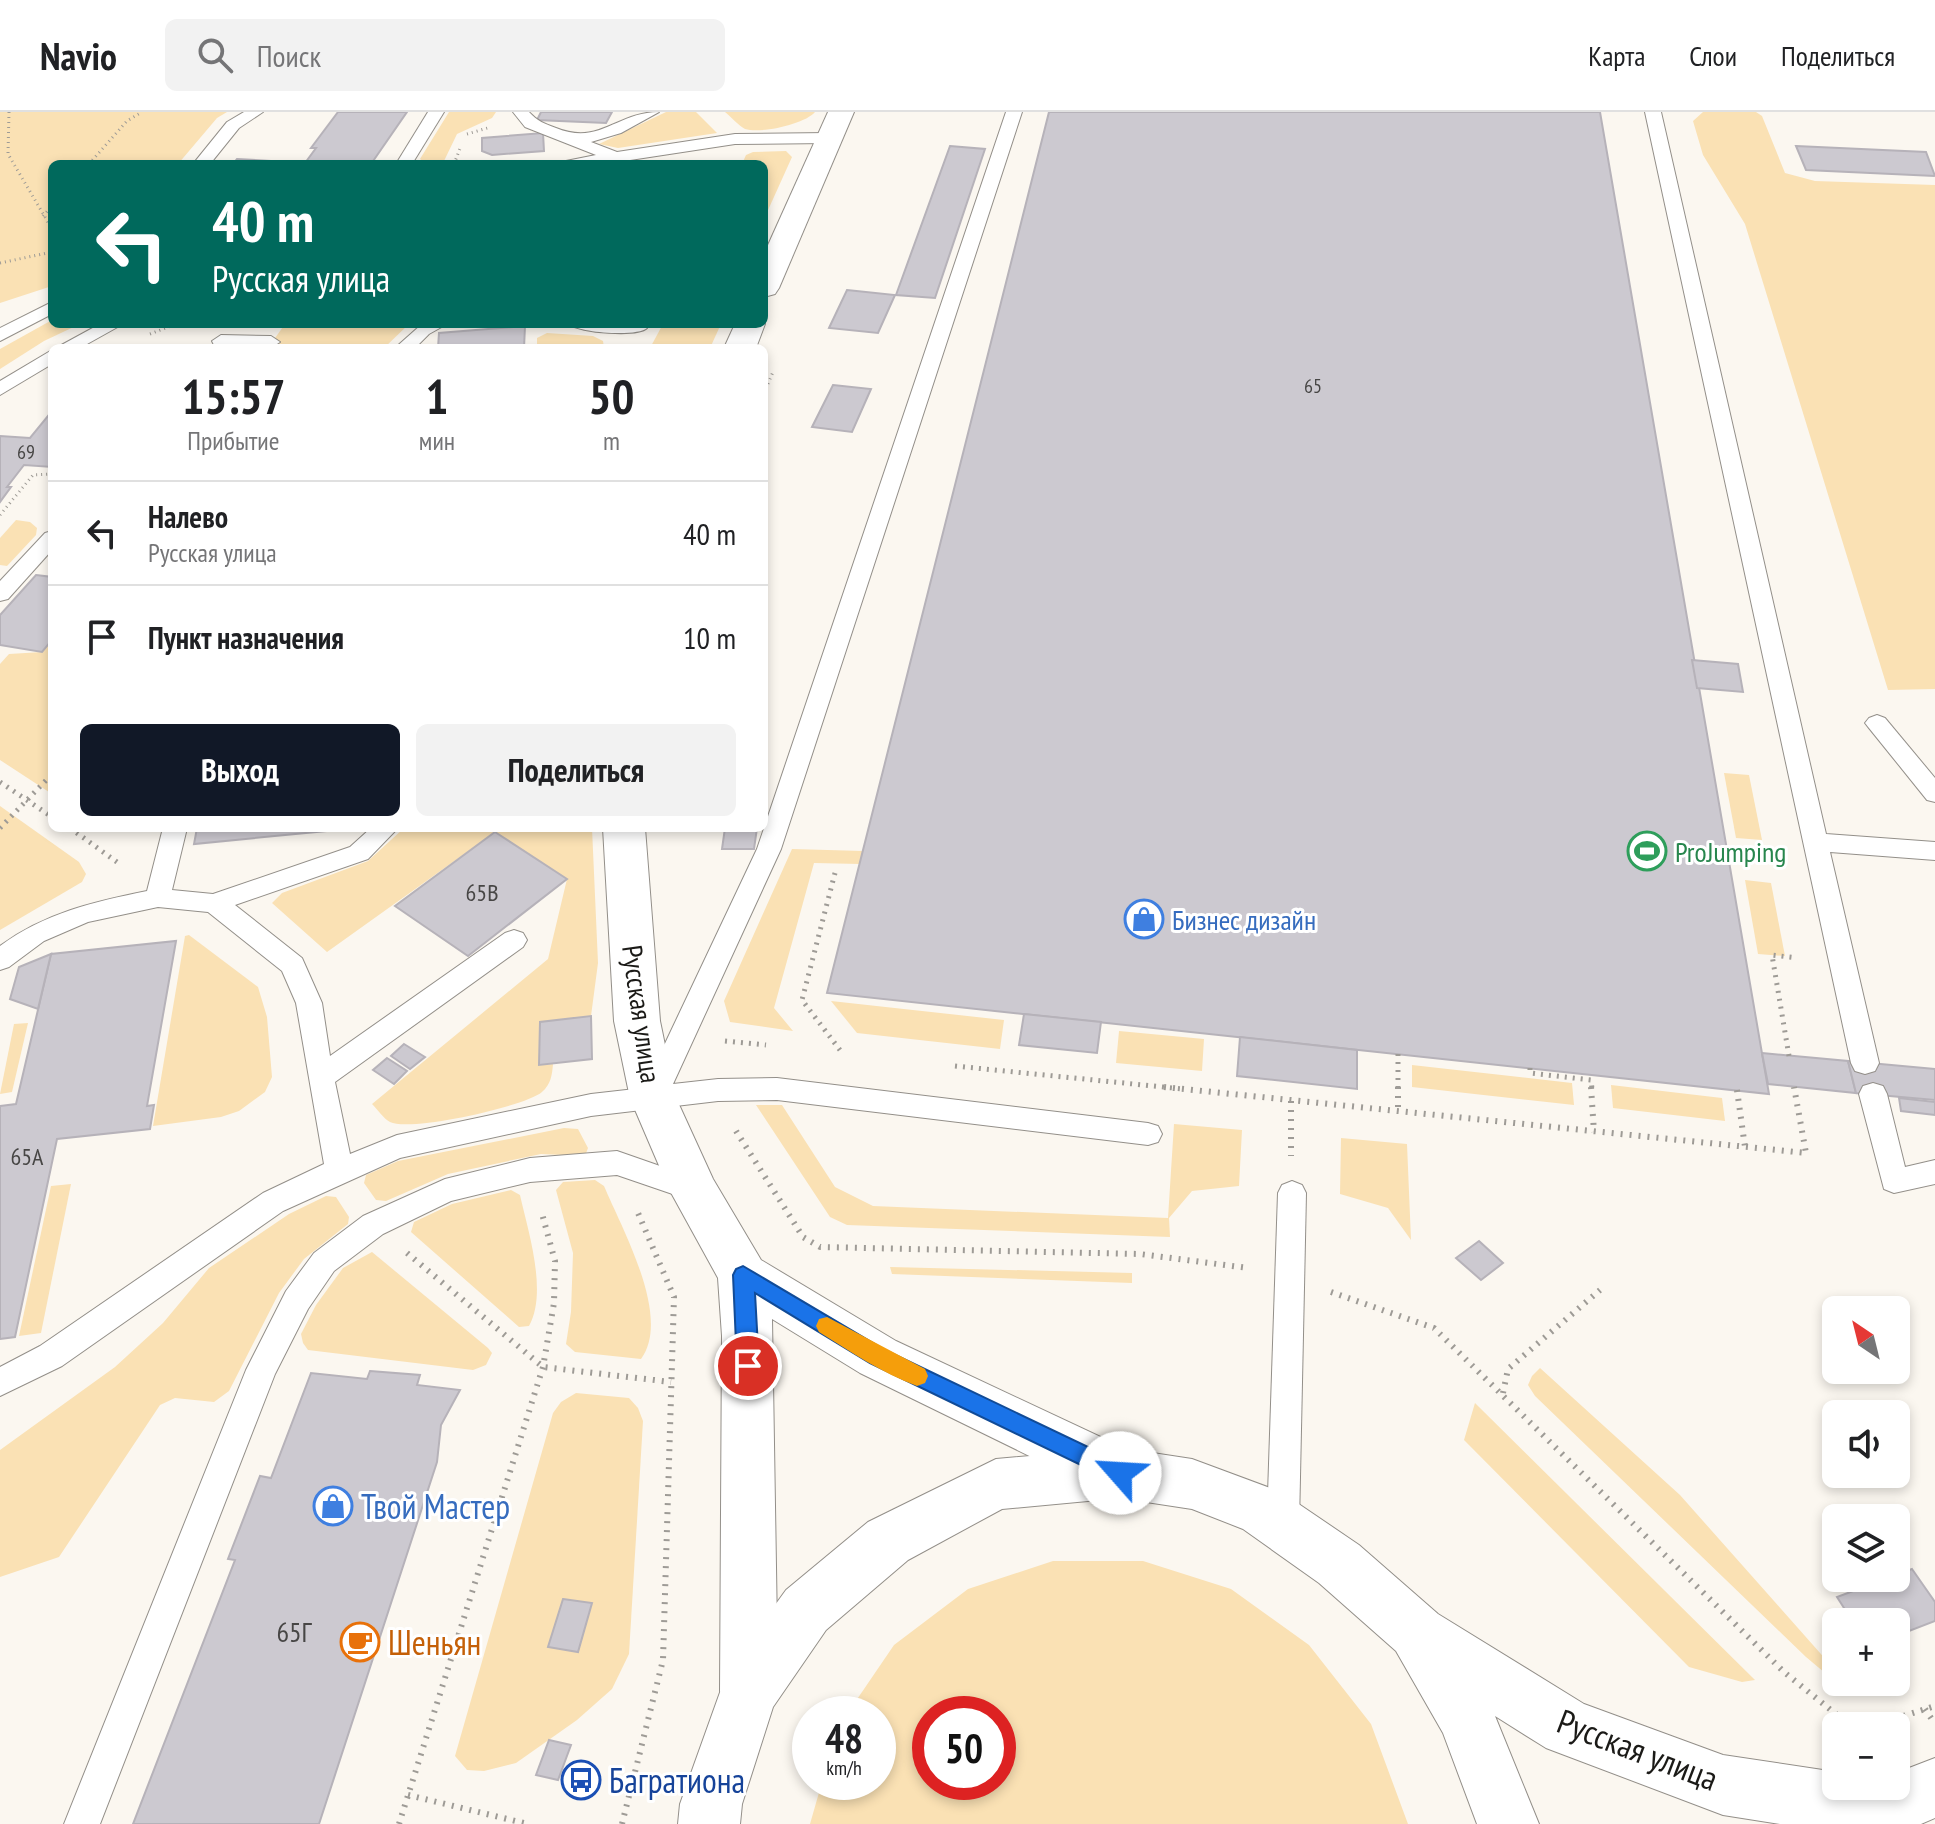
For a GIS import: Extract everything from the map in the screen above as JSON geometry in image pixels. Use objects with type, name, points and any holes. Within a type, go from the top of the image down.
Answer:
[{"type":"main road","points":[[768,279],[835,125]]},
{"type":"main road","name":"Русская улица","points":[[624,832],[637,1021],[653,1098],[693,1189],[743,1275],[748,1352],[749,1691]]},
{"type":"main road","name":"Русская улица","points":[[743,1275],[878,1357],[1120,1473]]},
{"type":"main road","points":[[709,1824],[711,1804],[749,1691],[806,1610],[888,1541],[996,1484],[1120,1473],[1192,1484],[1262,1510],[1339,1564],[1416,1631],[1466,1716],[1508,1824]]},
{"type":"main road","name":"Русская улица","points":[[1416,1631],[1567,1727],[1723,1785],[1893,1807]]},
{"type":"lane","points":[[204,160],[233,125],[255,112]]},
{"type":"lane","points":[[406,160],[436,112]]},
{"type":"lane","points":[[575,142],[615,130],[651,112]]},
{"type":"lane","points":[[653,1098],[769,849],[1014,112]]},
{"type":"lane","points":[[1653,112],[1865,1063]]},
{"type":"lane","points":[[526,118],[603,159],[667,156],[735,139],[835,125]]},
{"type":"lane","points":[[725,160],[735,139]]},
{"type":"lane","points":[[0,335],[48,309]]},
{"type":"lane","points":[[73,344],[106,328]]},
{"type":"lane","points":[[408,344],[428,328]]},
{"type":"lane","points":[[218,344],[271,342]]},
{"type":"lane","points":[[0,389],[48,359]]},
{"type":"lane","points":[[0,594],[48,541]]},
{"type":"lane","points":[[1877,723],[1935,794]]},
{"type":"lane","points":[[158,898],[174,832]]},
{"type":"lane","points":[[0,960],[35,934],[83,914],[158,898],[214,903],[359,853],[382,832]]},
{"type":"lane","points":[[1816,842],[1935,851]]},
{"type":"lane","points":[[214,903],[293,965],[309,1003],[320,1078],[339,1170]]},
{"type":"lane","points":[[320,1078],[514,940]]},
{"type":"lane","points":[[0,1382],[51,1356],[273,1202],[339,1170],[397,1147],[591,1105],[718,1090],[777,1089],[1148,1134]]},
{"type":"lane","points":[[1873,1094],[1894,1181],[1935,1172]]},
{"type":"lane","points":[[82,1824],[261,1370],[297,1300],[324,1262],[373,1225],[445,1191],[530,1170],[617,1163],[693,1189]]},
{"type":"lane","points":[[1283,1524],[1292,1193]]},
{"type":"path","points":[[9,112],[8,154],[48,223]]},
{"type":"path","points":[[93,160],[127,121],[142,112]]},
{"type":"path","points":[[456,160],[465,136],[474,130],[526,118]]},
{"type":"path","points":[[43,216],[48,210]]},
{"type":"path","points":[[0,263],[48,253]]},
{"type":"path","points":[[0,515],[33,475],[48,474]]},
{"type":"path","points":[[0,828],[48,778]]},
{"type":"path","points":[[0,782],[48,814]]},
{"type":"path","points":[[76,832],[100,847]]},
{"type":"path","points":[[835,873],[802,1000],[843,1054]]},
{"type":"path","points":[[1789,1056],[1772,955],[1843,963]]},
{"type":"path","points":[[692,1016],[700,1038],[779,1047]]},
{"type":"path","points":[[827,1052],[858,1056]]},
{"type":"path","points":[[1398,1054],[1398,1113]]},
{"type":"path","points":[[951,1066],[1806,1153],[1794,1087]]},
{"type":"path","points":[[1530,1068],[1530,1073],[1591,1080],[1594,1132]]},
{"type":"path","points":[[718,1090],[728,1116],[759,1170],[803,1237],[820,1247],[1140,1254],[1257,1269],[1434,1328],[1784,1672],[1837,1715],[1872,1726],[1935,1706]]},
{"type":"path","points":[[1737,1090],[1745,1147]]},
{"type":"path","points":[[1291,1101],[1292,1193]]},
{"type":"path","points":[[617,1163],[674,1297],[663,1660],[622,1824]]},
{"type":"path","points":[[399,1824],[543,1367],[554,1303],[555,1261],[530,1170]]},
{"type":"path","points":[[373,1225],[543,1367],[671,1382]]},
{"type":"path","points":[[1503,1394],[1508,1369],[1600,1290]]},
{"type":"path","points":[[1925,1709],[1935,1724]]},
{"type":"path","points":[[408,1795],[528,1824]]},
{"type":"shaded area","points":[[0,112],[227,112],[217,118],[181,160],[48,160],[48,287],[0,303]]},
{"type":"shaded area","points":[[449,112],[496,112],[492,118],[457,134],[444,160],[420,159]]},
{"type":"shaded area","points":[[666,112],[696,112],[717,133],[618,148],[599,144]]},
{"type":"shaded area","points":[[725,112],[815,112],[793,124],[752,130],[743,128]]},
{"type":"shaded area","points":[[1703,112],[1756,112],[1762,116],[1785,173],[1815,181],[1935,185],[1935,689],[1888,690],[1745,224],[1703,155],[1693,121]]},
{"type":"shaded area","points":[[786,151],[792,157],[768,210],[768,160],[744,160],[753,152]]},
{"type":"shaded area","points":[[48,322],[48,328],[72,328],[44,341],[0,369],[0,349]]},
{"type":"shaded area","points":[[282,328],[405,328],[388,344],[271,344]]},
{"type":"shaded area","points":[[661,328],[719,328],[712,344],[652,344]]},
{"type":"shaded area","points":[[547,333],[593,336],[603,344],[537,344],[537,338]]},
{"type":"shaded area","points":[[16,520],[30,522],[37,528],[36,535],[7,566],[0,565],[0,538]]},
{"type":"shaded area","points":[[48,645],[48,791],[0,760],[0,664],[9,654],[42,652]]},
{"type":"shaded area","points":[[1724,773],[1749,775],[1762,840],[1736,838]]},
{"type":"shaded area","points":[[0,806],[79,862],[86,874],[82,882],[0,930]]},
{"type":"shaded area","points":[[400,832],[495,832],[327,952],[272,903],[282,893],[368,861]]},
{"type":"shaded area","points":[[495,832],[592,832],[598,963],[591,1016],[540,1022],[539,1065],[553,1064],[547,1086],[531,1098],[467,1116],[420,1124],[390,1122],[372,1104],[548,959],[567,879]]},
{"type":"shaded area","points":[[792,849],[863,851],[860,864],[814,863],[774,1008],[793,1031],[730,1022],[724,1001]]},
{"type":"shaded area","points":[[1745,880],[1771,883],[1785,956],[1758,954]]},
{"type":"shaded area","points":[[189,935],[258,987],[267,1017],[272,1077],[265,1092],[239,1111],[221,1117],[153,1126],[185,936]]},
{"type":"shaded area","points":[[831,1001],[1004,1020],[1000,1049],[857,1033]]},
{"type":"shaded area","points":[[28,1023],[12,1092],[0,1094],[14,1024]]},
{"type":"shaded area","points":[[1119,1031],[1204,1039],[1202,1071],[1116,1063]]},
{"type":"shaded area","points":[[1412,1065],[1572,1083],[1574,1105],[1412,1087]]},
{"type":"shaded area","points":[[1611,1085],[1722,1098],[1725,1121],[1613,1108]]},
{"type":"shaded area","points":[[756,1105],[782,1105],[835,1187],[873,1206],[1168,1218],[1174,1124],[1242,1130],[1239,1186],[1192,1191],[1169,1218],[1170,1237],[847,1225],[830,1217]]},
{"type":"shaded area","points":[[564,1128],[578,1129],[588,1148],[585,1156],[541,1154],[448,1174],[386,1201],[376,1200],[364,1183],[366,1175],[398,1161]]},
{"type":"shaded area","points":[[1341,1138],[1407,1144],[1411,1240],[1388,1208],[1340,1194]]},
{"type":"shaded area","points":[[595,1180],[604,1186],[622,1225],[648,1297],[651,1320],[649,1341],[641,1359],[575,1352],[566,1344],[571,1312],[573,1253],[556,1190],[563,1182]]},
{"type":"shaded area","points":[[71,1184],[41,1333],[19,1336],[51,1186]]},
{"type":"shaded area","points":[[511,1190],[520,1195],[537,1279],[537,1296],[529,1326],[519,1327],[411,1232],[414,1222],[452,1204]]},
{"type":"shaded area","points":[[326,1196],[336,1197],[349,1217],[348,1224],[304,1259],[279,1293],[229,1391],[214,1402],[175,1398],[160,1405],[59,1557],[0,1577],[0,1450],[115,1367],[163,1323],[209,1268],[289,1214]]},
{"type":"shaded area","points":[[372,1252],[488,1348],[492,1353],[486,1365],[473,1370],[308,1350],[301,1334],[316,1305],[343,1268]]},
{"type":"shaded area","points":[[890,1267],[1132,1273],[1132,1283],[892,1274]]},
{"type":"shaded area","points":[[1540,1368],[1680,1495],[1822,1655],[1822,1670],[1535,1396],[1528,1385]]},
{"type":"shaded area","points":[[576,1393],[629,1398],[638,1408],[643,1421],[629,1654],[612,1689],[577,1720],[516,1763],[484,1771],[467,1770],[455,1756],[553,1413],[561,1402]]},
{"type":"shaded area","points":[[1475,1403],[1755,1680],[1742,1682],[1689,1667],[1464,1440]]},
{"type":"shaded area","points":[[1053,1561],[1143,1561],[1231,1589],[1309,1645],[1371,1724],[1408,1824],[810,1824],[817,1800],[896,1800],[896,1696],[859,1696],[894,1645],[968,1589]]},
{"type":"building","points":[[338,112],[407,112],[374,160],[307,160],[316,148],[311,148]]},
{"type":"building","points":[[541,112],[612,112],[606,123],[537,120]]},
{"type":"building","points":[[1049,112],[1600,112],[1769,1094],[827,993]]},
{"type":"building","points":[[543,133],[544,151],[492,155],[482,151],[482,138]]},
{"type":"building","points":[[950,146],[985,149],[935,298],[896,295]]},
{"type":"building","points":[[1796,146],[1926,152],[1935,176],[1806,170]]},
{"type":"building","points":[[847,290],[895,295],[878,333],[829,328]]},
{"type":"building","points":[[525,328],[524,344],[438,344],[439,333]]},
{"type":"building","points":[[833,385],[871,389],[852,432],[812,427]]},
{"type":"building","points":[[48,416],[48,467],[24,465],[0,502],[0,436],[30,438]]},
{"type":"building","points":[[36,575],[48,576],[48,645],[42,652],[0,645],[0,615]]},
{"type":"building","points":[[1692,660],[1738,664],[1743,692],[1697,688]]},
{"type":"building","points":[[196,832],[316,832],[194,844]]},
{"type":"building","points":[[495,832],[567,879],[468,956],[395,906]]},
{"type":"building","points":[[724,832],[756,832],[754,849],[722,849]]},
{"type":"building","points":[[176,941],[147,1106],[154,1105],[150,1129],[57,1139],[15,1337],[0,1339],[0,1106],[16,1104],[51,954]]},
{"type":"building","points":[[51,954],[38,1009],[10,999],[19,967]]},
{"type":"building","points":[[1024,1014],[1101,1022],[1097,1053],[1019,1045]]},
{"type":"building","points":[[591,1016],[592,1059],[539,1065],[540,1022]]},
{"type":"building","points":[[1240,1037],[1357,1050],[1357,1089],[1237,1076]]},
{"type":"building","points":[[404,1044],[425,1057],[410,1069],[391,1056]]},
{"type":"building","points":[[1762,1053],[1848,1061],[1856,1093],[1768,1084]]},
{"type":"building","points":[[387,1058],[407,1071],[394,1084],[373,1070]]},
{"type":"building","points":[[1848,1061],[1935,1069],[1935,1100],[1856,1093]]},
{"type":"building","points":[[1899,1098],[1935,1102],[1935,1115],[1901,1111]]},
{"type":"building","points":[[1479,1241],[1503,1263],[1481,1280],[1456,1258]]},
{"type":"building","points":[[370,1371],[420,1375],[417,1385],[460,1390],[441,1425],[437,1462],[319,1824],[133,1824],[235,1560],[228,1559],[260,1476],[271,1478],[311,1373],[367,1379]]},
{"type":"building","points":[[1910,1570],[1935,1602],[1935,1621],[1910,1631],[1910,1608],[1844,1608],[1837,1597],[1850,1592],[1910,1592]]},
{"type":"building","points":[[563,1599],[592,1603],[578,1652],[548,1647]]},
{"type":"building","points":[[549,1740],[571,1745],[558,1780],[536,1775]]},
{"type":"slow traffic","points":[[827,1326],[917,1376]]},
{"type":"place","name":"ProJumping","points":[[1647,851]]},
{"type":"place","name":"Бизнес дизайн","points":[[1144,919]]},
{"type":"place","name":"Твой Мастер","points":[[333,1506]]},
{"type":"place","name":"Шеньян","points":[[360,1642]]},
{"type":"place","name":"Багратиона","points":[[581,1780]]},
{"type":"route","points":[[748,1366],[743,1275],[878,1357],[1120,1473]]}]
